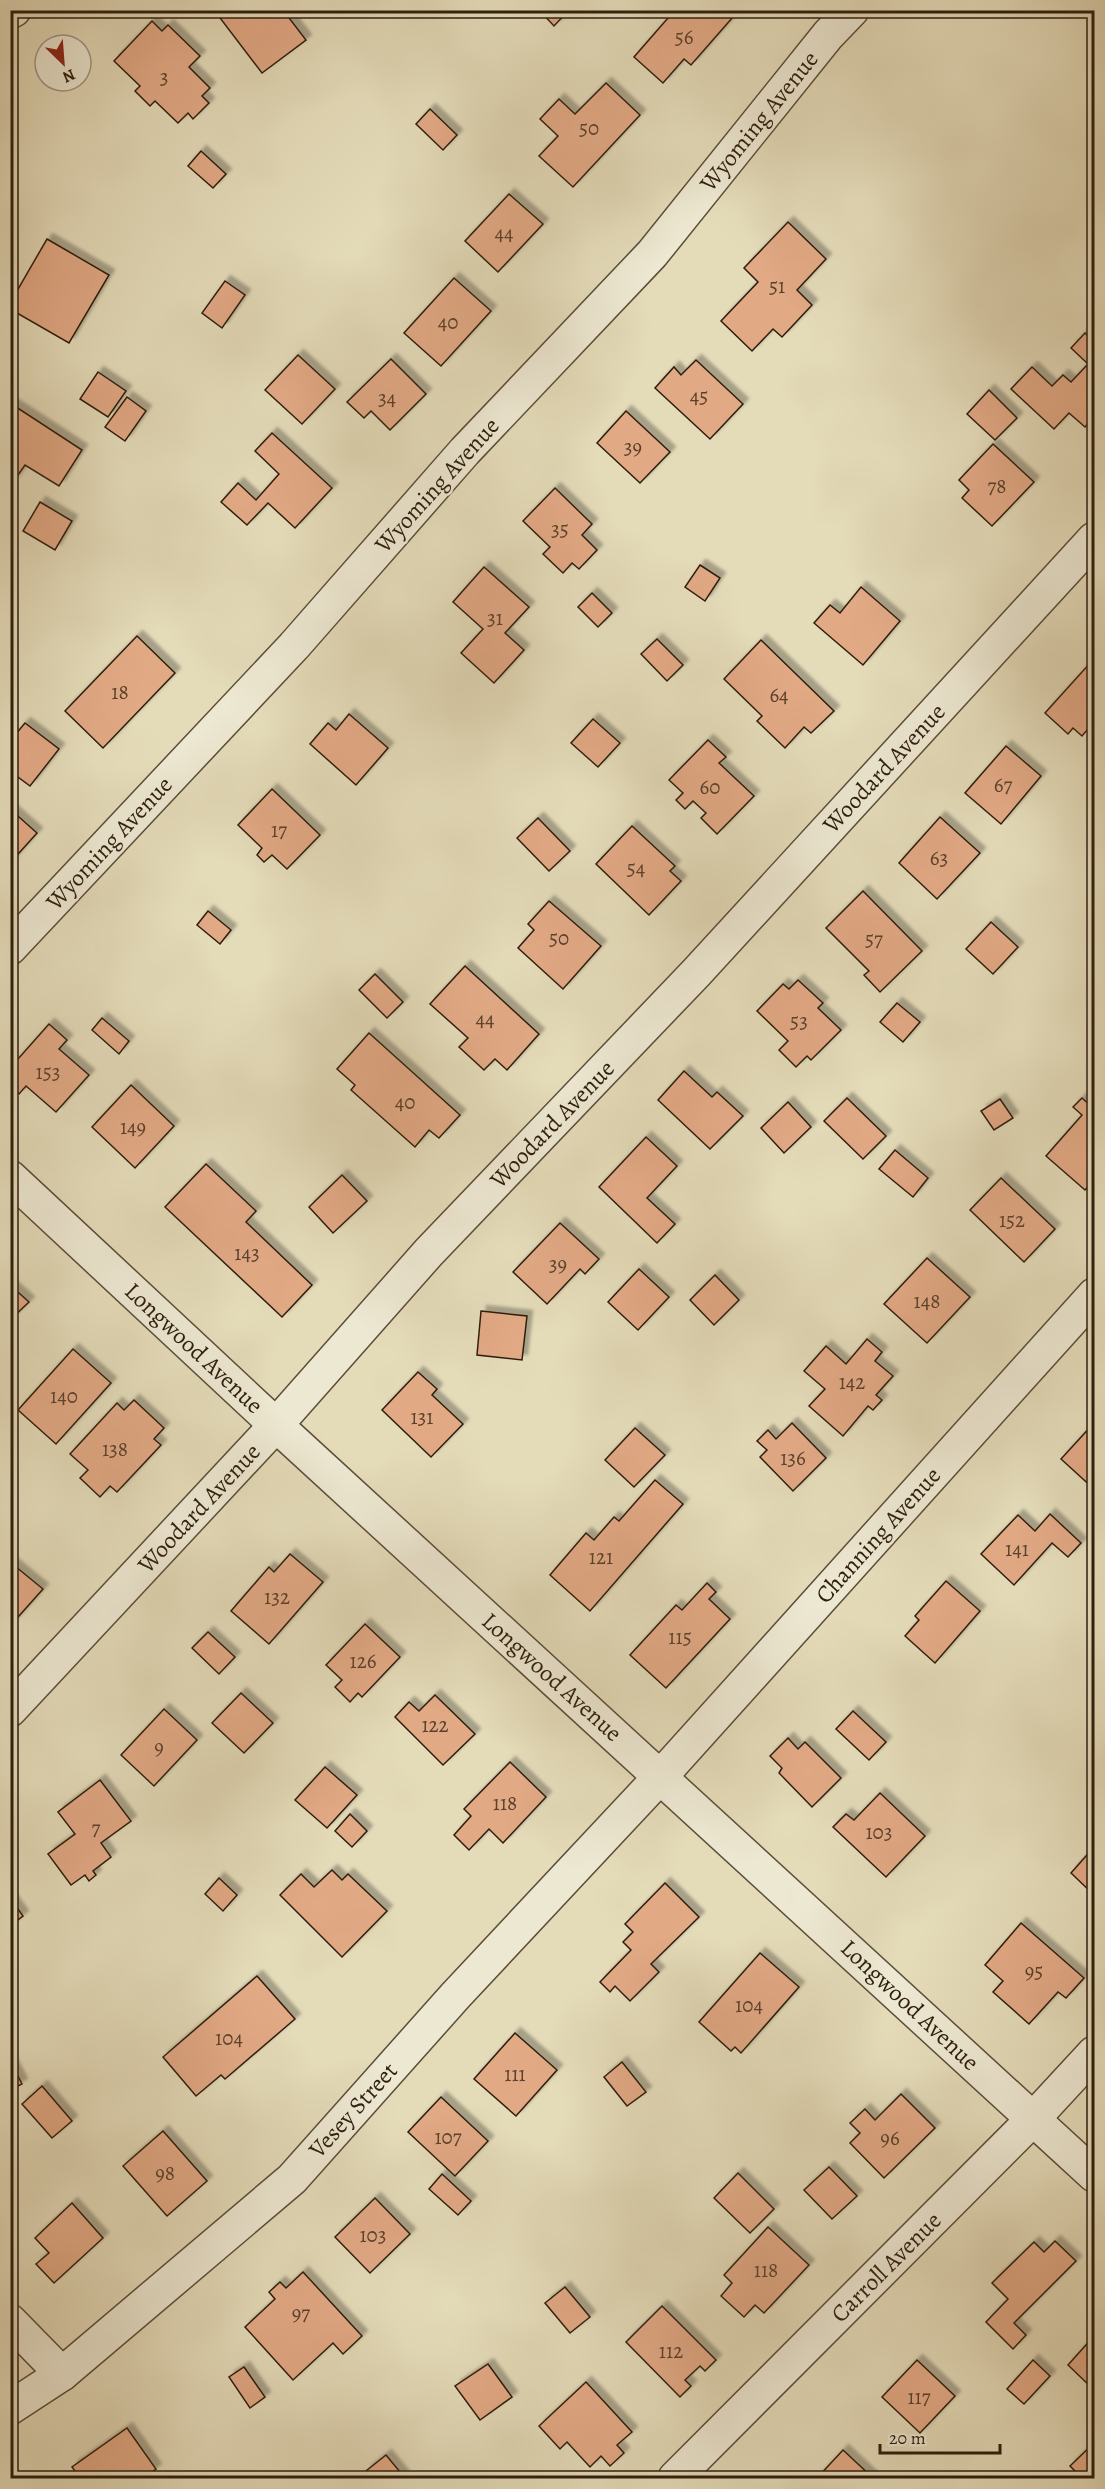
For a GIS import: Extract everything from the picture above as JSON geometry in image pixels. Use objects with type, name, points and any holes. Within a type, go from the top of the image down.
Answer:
[{"type":"street","name":"Wyoming Avenue","points":[[10,948],[294,646],[465,451],[651,254],[828,35],[852,10]]},
{"type":"street","name":"Woodard Avenue","points":[[10,1710],[276,1425],[429,1252],[696,973],[1095,538]]},
{"type":"street","name":"Longwood Avenue","points":[[10,1177],[276,1425],[1095,2175]]},
{"type":"street","name":"Channing Avenue","points":[[661,1776],[1095,1294]]},
{"type":"street","name":"Vesey Street","points":[[10,2408],[62,2374],[292,2179],[456,1995],[661,1776]]},
{"type":"street","name":"Carroll Avenue","points":[[675,2478],[1033,2119],[1095,2053]]},
{"type":"street","points":[[10,2321],[62,2374]]},
{"type":"building","points":[[214,10],[283,10],[306,40],[262,73]]},
{"type":"building","points":[[539,10],[569,10],[554,26]]},
{"type":"building","points":[[675,10],[726,10],[733,17],[691,65],[684,59],[663,83],[634,57]]},
{"type":"building","points":[[152,21],[162,31],[168,25],[200,56],[189,67],[210,88],[202,96],[209,103],[193,119],[188,113],[178,123],[155,101],[150,106],[135,91],[140,86],[114,61]]},
{"type":"building","points":[[606,83],[640,115],[573,187],[539,156],[558,136],[540,119],[559,99],[575,114]]},
{"type":"building","points":[[430,109],[457,135],[443,150],[416,124]]},
{"type":"building","points":[[201,151],[226,174],[213,188],[188,166]]},
{"type":"building","points":[[509,194],[543,224],[498,272],[465,241]]},
{"type":"building","points":[[788,222],[826,259],[797,290],[812,305],[782,337],[773,329],[752,351],[721,321],[758,282],[744,268]]},
{"type":"building","points":[[47,239],[109,275],[69,343],[10,309],[10,303]]},
{"type":"building","points":[[454,278],[491,311],[441,366],[404,333]]},
{"type":"building","points":[[225,281],[245,295],[222,328],[202,313]]},
{"type":"building","points":[[1085,333],[1094,342],[1094,417],[1085,427],[1069,413],[1054,429],[1011,389],[1032,367],[1052,386],[1063,375],[1071,382],[1088,364],[1071,348]]},
{"type":"building","points":[[298,355],[335,389],[302,424],[265,390]]},
{"type":"building","points":[[391,359],[426,394],[390,430],[371,411],[364,418],[347,402]]},
{"type":"building","points":[[696,360],[743,404],[710,439],[655,388],[674,367],[681,375]]},
{"type":"building","points":[[98,372],[126,391],[108,417],[80,399]]},
{"type":"building","points":[[989,390],[1017,418],[995,440],[967,414]]},
{"type":"building","points":[[127,397],[146,411],[125,441],[105,427]]},
{"type":"building","points":[[10,403],[82,450],[59,486],[25,465],[13,482],[10,481]]},
{"type":"building","points":[[626,411],[670,452],[640,483],[597,443]]},
{"type":"building","points":[[272,433],[332,488],[295,528],[268,503],[247,525],[221,502],[238,483],[256,500],[279,474],[255,451]]},
{"type":"building","points":[[993,444],[1034,482],[992,526],[962,498],[969,490],[959,480]]},
{"type":"building","points":[[555,488],[592,524],[582,535],[597,550],[579,569],[572,563],[563,573],[543,554],[550,547],[523,521]]},
{"type":"building","points":[[40,502],[72,521],[55,550],[23,531]]},
{"type":"building","points":[[700,565],[720,578],[705,601],[685,587]]},
{"type":"building","points":[[484,567],[529,607],[505,633],[524,650],[494,683],[461,653],[483,629],[453,602]]},
{"type":"building","points":[[861,587],[900,621],[863,665],[814,623],[830,605],[840,613]]},
{"type":"building","points":[[592,593],[612,613],[598,627],[578,607]]},
{"type":"building","points":[[137,636],[175,673],[103,748],[65,711]]},
{"type":"building","points":[[657,639],[683,665],[667,681],[641,654]]},
{"type":"building","points":[[761,640],[834,711],[811,733],[804,727],[785,748],[757,721],[762,716],[724,679]]},
{"type":"building","points":[[1091,662],[1094,665],[1094,722],[1082,736],[1073,728],[1068,734],[1045,713]]},
{"type":"building","points":[[349,714],[388,748],[356,785],[310,744],[328,723],[336,730]]},
{"type":"building","points":[[593,719],[620,743],[598,767],[571,743]]},
{"type":"building","points":[[25,723],[59,749],[30,786],[10,771],[10,741]]},
{"type":"building","points":[[708,740],[726,757],[719,763],[754,796],[717,834],[701,818],[706,813],[693,801],[685,809],[676,800],[683,793],[669,780]]},
{"type":"building","points":[[1006,746],[1041,776],[1001,824],[965,793]]},
{"type":"building","points":[[272,789],[320,835],[287,869],[272,855],[264,862],[257,855],[262,848],[238,825]]},
{"type":"building","points":[[10,809],[37,833],[10,863]]},
{"type":"building","points":[[940,817],[980,853],[937,899],[899,863]]},
{"type":"building","points":[[538,818],[570,851],[549,871],[517,838]]},
{"type":"building","points":[[632,826],[675,866],[670,871],[681,881],[649,915],[596,864]]},
{"type":"building","points":[[863,891],[922,951],[880,992],[864,975],[869,971],[826,928]]},
{"type":"building","points":[[549,901],[601,946],[563,989],[518,948],[534,930],[528,924]]},
{"type":"building","points":[[208,911],[231,930],[220,944],[197,925]]},
{"type":"building","points":[[991,922],[1018,947],[993,974],[966,949]]},
{"type":"building","points":[[465,966],[539,1034],[507,1070],[495,1059],[484,1070],[459,1047],[468,1038],[430,1004]]},
{"type":"building","points":[[375,974],[403,1002],[387,1018],[359,990]]},
{"type":"building","points":[[798,980],[823,1003],[818,1008],[841,1030],[811,1060],[807,1056],[796,1067],[779,1050],[788,1041],[757,1011],[783,984],[789,989]]},
{"type":"building","points":[[897,1003],[920,1022],[903,1042],[880,1022]]},
{"type":"building","points":[[102,1018],[129,1041],[119,1054],[92,1030]]},
{"type":"building","points":[[49,1024],[67,1040],[59,1049],[89,1075],[56,1112],[26,1086],[19,1094],[10,1086],[10,1068]]},
{"type":"building","points":[[369,1033],[460,1115],[439,1138],[429,1130],[415,1147],[351,1090],[355,1085],[337,1069]]},
{"type":"building","points":[[684,1071],[712,1097],[717,1092],[743,1116],[710,1149],[658,1100]]},
{"type":"building","points":[[131,1085],[174,1126],[135,1168],[92,1127]]},
{"type":"building","points":[[847,1098],[886,1136],[863,1159],[824,1121]]},
{"type":"building","points":[[1082,1098],[1092,1107],[1094,1104],[1094,1180],[1085,1190],[1046,1156],[1082,1115],[1073,1107]]},
{"type":"building","points":[[1000,1099],[1013,1118],[994,1130],[981,1111]]},
{"type":"building","points":[[788,1102],[811,1127],[784,1153],[761,1128]]},
{"type":"building","points":[[646,1137],[677,1166],[647,1198],[675,1224],[657,1243],[599,1187]]},
{"type":"building","points":[[895,1150],[928,1178],[913,1197],[879,1169]]},
{"type":"building","points":[[206,1164],[256,1211],[246,1222],[312,1285],[282,1317],[165,1207]]},
{"type":"building","points":[[342,1175],[367,1201],[333,1233],[309,1207]]},
{"type":"building","points":[[1001,1178],[1055,1229],[1024,1262],[970,1210]]},
{"type":"building","points":[[560,1223],[599,1259],[585,1274],[580,1269],[547,1304],[513,1272]]},
{"type":"building","points":[[927,1258],[970,1297],[927,1343],[884,1304]]},
{"type":"building","points":[[639,1269],[669,1297],[638,1330],[608,1302]]},
{"type":"building","points":[[715,1275],[739,1300],[714,1325],[690,1300]]},
{"type":"building","points":[[10,1285],[29,1302],[10,1320]]},
{"type":"building","points":[[481,1311],[527,1316],[522,1360],[477,1355]]},
{"type":"building","points":[[867,1339],[882,1352],[875,1361],[893,1376],[876,1395],[882,1400],[873,1410],[868,1406],[843,1436],[809,1406],[825,1389],[804,1371],[826,1346],[846,1364]]},
{"type":"building","points":[[73,1349],[111,1383],[56,1444],[18,1410]]},
{"type":"building","points":[[418,1372],[437,1389],[432,1395],[463,1424],[431,1457],[382,1410]]},
{"type":"building","points":[[134,1400],[164,1428],[154,1439],[161,1445],[117,1492],[110,1486],[100,1497],[80,1478],[88,1470],[70,1454],[117,1403],[124,1410]]},
{"type":"building","points":[[792,1423],[826,1458],[793,1491],[760,1457],[767,1450],[757,1441],[768,1430],[776,1439]]},
{"type":"building","points":[[1094,1423],[1094,1489],[1061,1459]]},
{"type":"building","points":[[635,1428],[665,1455],[634,1487],[605,1460]]},
{"type":"building","points":[[655,1480],[683,1504],[590,1611],[550,1575],[586,1533],[594,1540],[614,1517],[619,1521]]},
{"type":"building","points":[[1050,1514],[1081,1543],[1068,1557],[1052,1543],[1014,1585],[981,1554],[1018,1515],[1035,1531]]},
{"type":"building","points":[[290,1554],[323,1582],[269,1644],[231,1611],[269,1567],[274,1572]]},
{"type":"building","points":[[10,1562],[43,1589],[10,1626]]},
{"type":"building","points":[[946,1581],[980,1611],[935,1663],[905,1636],[919,1620],[915,1616]]},
{"type":"building","points":[[707,1583],[716,1592],[709,1599],[730,1619],[666,1688],[630,1655],[676,1605],[682,1610]]},
{"type":"building","points":[[365,1624],[400,1657],[362,1697],[358,1693],[350,1702],[335,1687],[342,1680],[326,1665]]},
{"type":"building","points":[[208,1632],[235,1657],[219,1674],[192,1648]]},
{"type":"building","points":[[241,1693],[273,1723],[244,1753],[212,1723]]},
{"type":"building","points":[[435,1695],[475,1734],[443,1765],[395,1717],[409,1702],[419,1711]]},
{"type":"building","points":[[164,1709],[197,1740],[154,1786],[121,1755]]},
{"type":"building","points":[[853,1711],[886,1742],[869,1760],[836,1729]]},
{"type":"building","points":[[788,1738],[798,1749],[805,1742],[841,1778],[812,1807],[779,1773],[782,1768],[770,1756]]},
{"type":"building","points":[[510,1762],[546,1797],[503,1843],[489,1829],[469,1850],[454,1835],[471,1816],[464,1809]]},
{"type":"building","points":[[325,1767],[357,1795],[327,1828],[295,1800]]},
{"type":"building","points":[[100,1780],[131,1821],[101,1843],[111,1857],[93,1871],[96,1875],[89,1881],[85,1875],[71,1885],[48,1854],[75,1834],[58,1812]]},
{"type":"building","points":[[880,1793],[925,1836],[886,1877],[833,1827],[846,1814],[854,1820]]},
{"type":"building","points":[[350,1814],[367,1831],[352,1847],[335,1831]]},
{"type":"building","points":[[1094,1847],[1094,1895],[1071,1873]]},
{"type":"building","points":[[332,1870],[342,1880],[348,1874],[387,1911],[342,1957],[280,1895],[301,1874],[314,1887]]},
{"type":"building","points":[[219,1878],[237,1895],[223,1911],[205,1894]]},
{"type":"building","points":[[665,1883],[699,1917],[651,1964],[659,1972],[630,2001],[615,1986],[610,1992],[600,1982],[631,1950],[623,1942],[633,1932],[625,1924]]},
{"type":"building","points":[[10,1898],[23,1916],[10,1926]]},
{"type":"building","points":[[1021,1923],[1084,1978],[1066,1998],[1058,1992],[1029,2024],[993,1992],[1003,1981],[985,1965]]},
{"type":"building","points":[[760,1953],[799,1987],[741,2053],[735,2047],[731,2051],[699,2022]]},
{"type":"building","points":[[257,1976],[295,2019],[225,2079],[221,2075],[196,2096],[163,2057]]},
{"type":"building","points":[[515,2033],[557,2070],[516,2116],[474,2079]]},
{"type":"building","points":[[10,2061],[22,2084],[10,2090]]},
{"type":"building","points":[[622,2062],[646,2092],[627,2106],[604,2077]]},
{"type":"building","points":[[42,2086],[72,2121],[52,2138],[22,2104]]},
{"type":"building","points":[[901,2094],[935,2128],[884,2178],[850,2143],[860,2133],[850,2123],[865,2109],[875,2120]]},
{"type":"building","points":[[441,2097],[488,2141],[455,2176],[408,2132]]},
{"type":"building","points":[[163,2131],[207,2181],[167,2216],[123,2166]]},
{"type":"building","points":[[829,2167],[857,2196],[832,2219],[804,2190]]},
{"type":"building","points":[[738,2173],[774,2209],[750,2233],[714,2198]]},
{"type":"building","points":[[442,2174],[471,2201],[458,2215],[429,2189]]},
{"type":"building","points":[[375,2198],[410,2234],[370,2273],[335,2237]]},
{"type":"building","points":[[72,2203],[103,2238],[54,2283],[36,2264],[49,2253],[35,2238]]},
{"type":"building","points":[[768,2227],[809,2265],[764,2313],[755,2305],[744,2317],[721,2296],[732,2283],[724,2275]]},
{"type":"building","points":[[1055,2241],[1076,2261],[1014,2323],[1026,2335],[1013,2349],[986,2322],[1008,2299],[992,2283],[1034,2242],[1044,2252]]},
{"type":"building","points":[[303,2272],[362,2336],[343,2354],[333,2343],[293,2380],[245,2327],[275,2299],[269,2292],[280,2282],[286,2288]]},
{"type":"building","points":[[565,2287],[590,2317],[570,2333],[545,2303]]},
{"type":"building","points":[[662,2306],[716,2360],[705,2371],[700,2366],[685,2380],[691,2386],[680,2397],[626,2342]]},
{"type":"building","points":[[1094,2336],[1094,2390],[1068,2365]]},
{"type":"building","points":[[917,2360],[955,2396],[920,2433],[882,2397]]},
{"type":"building","points":[[1033,2360],[1050,2376],[1024,2404],[1007,2389]]},
{"type":"building","points":[[488,2364],[512,2397],[480,2420],[455,2386]]},
{"type":"building","points":[[244,2367],[265,2397],[250,2408],[229,2377]]},
{"type":"building","points":[[586,2382],[632,2432],[617,2445],[624,2453],[610,2466],[601,2456],[590,2467],[567,2442],[560,2449],[539,2426]]},
{"type":"building","points":[[127,2428],[156,2469],[144,2478],[80,2478],[72,2467]]},
{"type":"building","points":[[1094,2443],[1094,2474],[1089,2478],[1082,2478],[1070,2466]]},
{"type":"building","points":[[843,2450],[873,2478],[817,2478]]},
{"type":"building","points":[[386,2455],[405,2478],[371,2478],[366,2471]]}]
